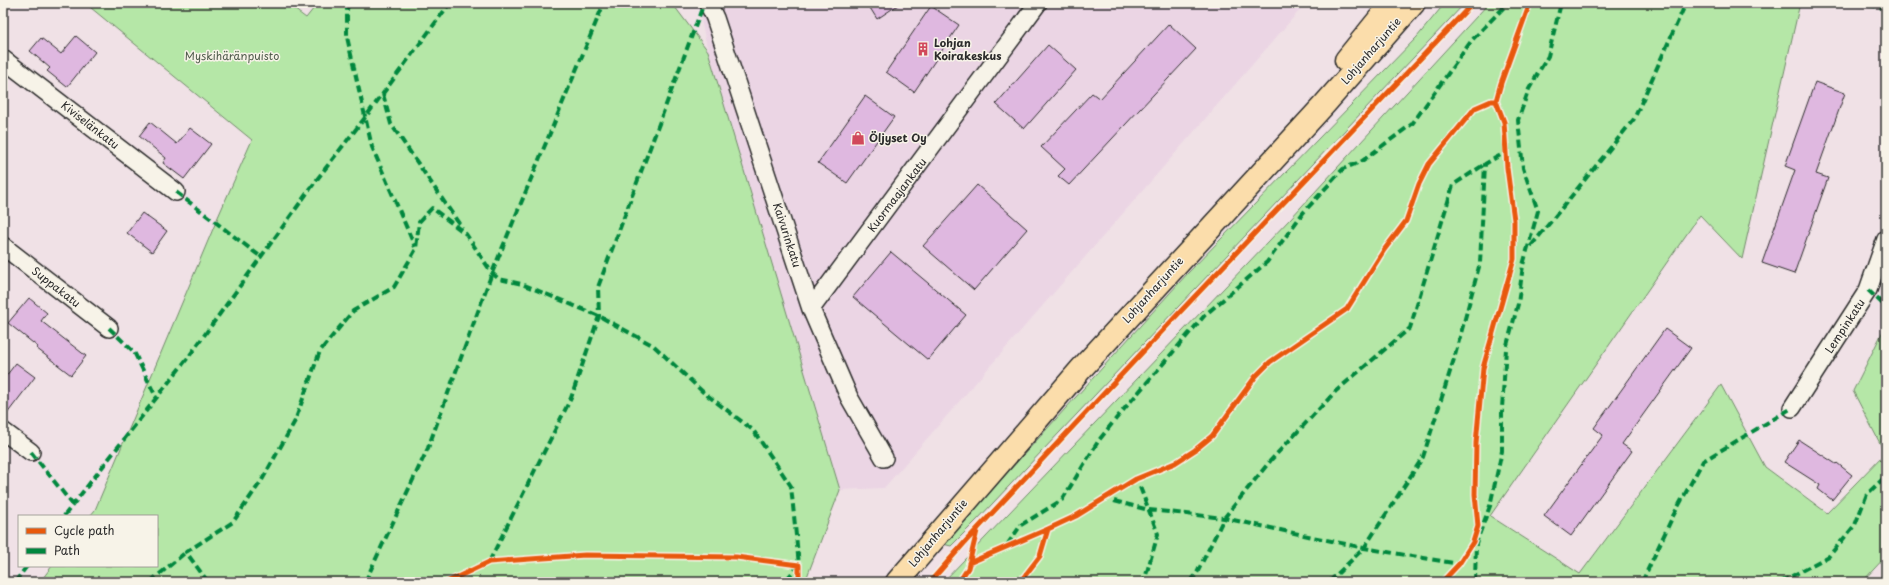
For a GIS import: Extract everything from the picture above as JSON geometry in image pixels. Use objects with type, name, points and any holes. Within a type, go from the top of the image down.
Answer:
[{"type":"highway","points":[[1239,197],[1392,3]]},
{"type":"highway","name":"Lohjanharjuntie","points":[[897,582],[1086,364],[1323,106],[1414,3]]},
{"type":"highway","points":[[1323,106],[1401,33],[1430,3]]},
{"type":"street","name":"Kaivurinkatu","points":[[708,3],[811,309],[849,397],[884,458]]},
{"type":"street","name":"Kuormaajankatu","points":[[811,309],[1038,3]]},
{"type":"street","name":"Kiviselänkatu","points":[[3,58],[176,192]]},
{"type":"street","name":"Lempinkatu","points":[[1792,408],[1868,290],[1886,239]]},
{"type":"street","name":"Suppakatu","points":[[3,246],[109,328]]},
{"type":"street","points":[[3,431],[30,452]]},
{"type":"shaded area","points":[[697,3],[1306,3],[884,488],[840,490],[708,51]]},
{"type":"green space","name":"Myskihäränpuisto","points":[[85,3],[286,3],[306,18],[318,3],[672,3],[708,51],[840,490],[805,582],[40,582],[51,567],[158,567],[158,515],[91,515],[95,510],[218,217],[252,140]]},
{"type":"green space","points":[[1445,3],[1465,3],[976,521],[951,546],[943,544],[1188,273],[1417,37]]},
{"type":"green space","points":[[1489,3],[1800,3],[1742,259],[1700,215],[1490,516],[1580,574],[1721,385],[1765,467],[1827,513],[1885,453],[1853,391],[1886,325],[1886,556],[1862,582],[943,582],[1290,219]]},
{"type":"building","points":[[867,3],[901,3],[877,19]]},
{"type":"building","name":"Lohjan Koirakeskus","points":[[931,6],[959,25],[914,92],[886,72]]},
{"type":"building","points":[[1169,24],[1196,49],[1069,185],[1058,176],[1065,169],[1041,147],[1092,93],[1100,99]]},
{"type":"building","points":[[76,36],[95,52],[67,87],[47,71],[50,68],[30,51],[41,38],[61,54]]},
{"type":"building","points":[[1048,45],[1076,70],[1024,129],[996,104]]},
{"type":"building","points":[[1815,82],[1845,93],[1816,174],[1828,178],[1794,274],[1762,263],[1795,170],[1785,166]]},
{"type":"building","points":[[865,96],[894,117],[847,183],[818,163]]},
{"type":"building","points":[[150,122],[177,144],[190,128],[211,144],[184,179],[163,163],[166,158],[139,136]]},
{"type":"building","points":[[977,185],[1027,229],[974,290],[923,246]]},
{"type":"building","points":[[142,213],[167,231],[152,252],[127,233]]},
{"type":"building","points":[[891,252],[966,315],[928,360],[853,297]]},
{"type":"building","points":[[29,298],[47,313],[41,321],[86,356],[71,375],[36,348],[38,347],[8,323]]},
{"type":"building","points":[[1665,329],[1691,348],[1622,444],[1632,451],[1571,536],[1544,516],[1603,435],[1594,428]]},
{"type":"building","points":[[16,363],[35,377],[3,419],[3,380]]},
{"type":"building","points":[[1799,440],[1836,464],[1837,463],[1852,475],[1832,500],[1818,489],[1820,485],[1784,462]]},
{"type":"marked path","points":[[349,3],[347,9],[347,37],[372,147],[415,247]]},
{"type":"marked path","points":[[65,515],[190,355],[318,178],[450,3]]},
{"type":"marked path","points":[[365,582],[428,448],[492,273],[604,3]]},
{"type":"marked path","points":[[489,562],[571,398],[599,316],[598,287],[704,3]]},
{"type":"marked path","points":[[1007,545],[1021,525],[1062,500],[1099,440],[1119,415],[1205,315],[1267,262],[1303,213],[1343,169],[1362,161],[1412,124],[1472,40],[1508,3]]},
{"type":"marked path","points":[[1475,582],[1476,543],[1490,506],[1502,451],[1502,408],[1506,349],[1518,304],[1523,265],[1538,211],[1523,168],[1518,120],[1529,89],[1548,56],[1561,3]]},
{"type":"marked path","points":[[1531,246],[1634,119],[1686,3]]},
{"type":"marked path","points":[[1733,3],[1776,3]]},
{"type":"marked path","points":[[1856,3],[1886,8]]},
{"type":"marked path","points":[[383,94],[391,124],[462,228]]},
{"type":"marked path","points":[[1329,582],[1364,548],[1423,457],[1454,359],[1480,263],[1485,164],[1506,152]]},
{"type":"marked path","points":[[1190,582],[1196,575],[1224,518],[1271,460],[1336,391],[1410,328],[1453,185],[1485,164]]},
{"type":"marked path","points":[[176,192],[261,257]]},
{"type":"marked path","points":[[208,582],[186,552],[233,522],[262,480],[295,421],[320,351],[353,311],[394,287],[416,249],[419,222],[432,208],[466,234],[492,273],[499,279],[522,284],[599,316],[654,346],[703,392],[753,430],[791,486],[799,565],[784,582]]},
{"type":"marked path","points":[[1868,290],[1886,307]]},
{"type":"marked path","points":[[109,328],[134,352],[156,397]]},
{"type":"marked path","points":[[1642,582],[1673,516],[1703,461],[1792,408]]},
{"type":"marked path","points":[[31,452],[73,505]]},
{"type":"marked path","points":[[1781,582],[1829,556],[1855,525],[1867,494],[1886,476]]},
{"type":"marked path","points":[[1140,487],[1158,534],[1144,582]]},
{"type":"marked path","points":[[1114,501],[1149,510],[1224,518],[1364,548],[1459,564]]},
{"type":"marked path","points":[[150,582],[186,552]]},
{"type":"marked path","points":[[15,582],[26,567]]},
{"type":"marked path","points":[[565,582],[574,582]]},
{"type":"cycle path","points":[[930,582],[966,541],[1180,312],[1473,3]]},
{"type":"cycle path","points":[[1442,582],[1459,564],[1473,542],[1478,526],[1475,494],[1476,443],[1483,368],[1514,259],[1514,220],[1507,168],[1504,122],[1496,101],[1530,3]]},
{"type":"cycle path","points":[[1020,582],[1040,556],[1048,529],[1076,516],[1136,479],[1175,463],[1195,450],[1212,436],[1256,376],[1270,362],[1347,309],[1384,250],[1406,221],[1419,184],[1429,164],[1475,108],[1491,101],[1496,101]]},
{"type":"cycle path","points":[[969,563],[1048,529]]},
{"type":"cycle path","points":[[959,582],[968,568],[977,531]]},
{"type":"cycle path","points":[[447,582],[489,562],[585,555],[736,557],[799,565],[799,582]]},
{"type":"place","name":"Lohjan Koirakeskus","points":[[923,49]]},
{"type":"place","name":"Öljyset Oy","points":[[858,138]]}]
